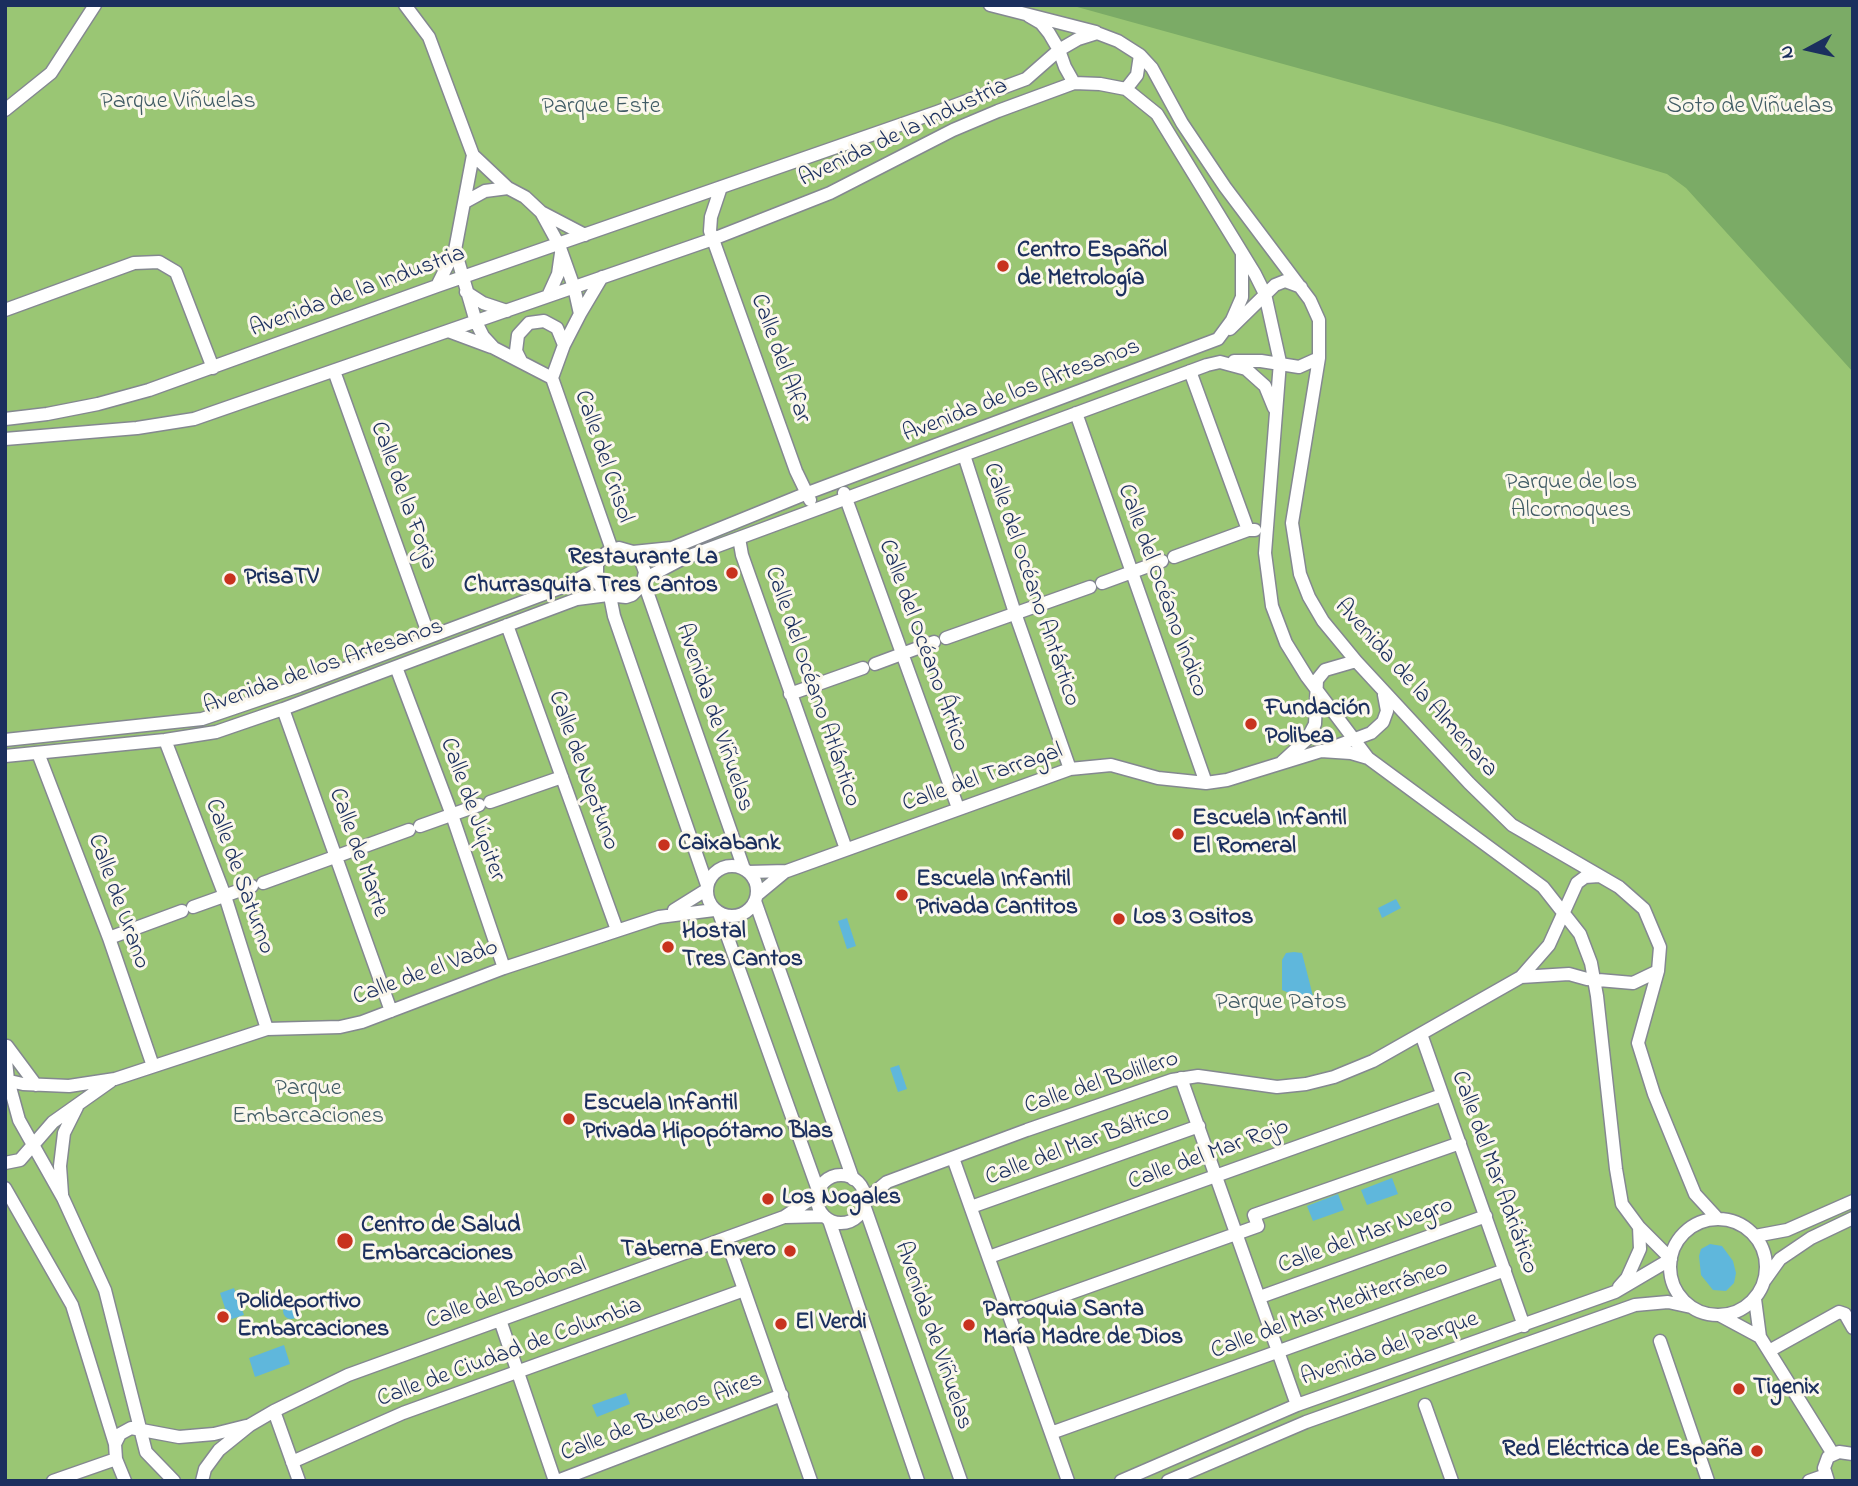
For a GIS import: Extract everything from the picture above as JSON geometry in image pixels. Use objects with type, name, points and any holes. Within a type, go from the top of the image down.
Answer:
[{"type":"street","points":[[5,110],[51,73],[95,5]]},
{"type":"street","points":[[405,5],[429,37],[473,155],[508,188],[525,197],[541,212],[585,234]]},
{"type":"street","points":[[990,5],[1118,41],[1140,55],[1137,75],[1126,89]]},
{"type":"street","points":[[1029,16],[1041,23],[1059,50],[1074,83],[1126,89],[1157,114],[1255,274],[1265,294],[1280,362],[1265,553],[1272,606],[1286,643],[1318,692],[1368,758],[1543,887],[1580,934],[1594,980],[1622,1204],[1639,1227],[1671,1259]]},
{"type":"street","name":"Avenida de la Industria","points":[[5,419],[98,404],[149,390],[437,286],[560,249],[585,234],[1026,79],[1059,50],[1078,39],[1097,33]]},
{"type":"street","name":"Avenida de la Almenara","points":[[1140,55],[1152,68],[1182,123],[1224,187],[1310,300],[1318,320],[1319,358],[1294,511],[1294,548],[1309,597],[1323,621],[1356,661],[1469,783],[1512,825],[1619,887],[1644,909],[1660,947],[1658,971],[1638,1043],[1654,1094],[1695,1194],[1718,1219]]},
{"type":"street","name":"Avenida de la Industria","points":[[5,439],[137,428],[194,419],[713,239],[830,193],[953,130],[1074,83]]},
{"type":"street","points":[[437,286],[455,250],[473,155]]},
{"type":"street","points":[[713,239],[710,231],[711,216],[721,187]]},
{"type":"street","points":[[465,202],[485,191],[508,188]]},
{"type":"street","points":[[541,212],[575,287],[580,314]]},
{"type":"street","name":"Calle del Alfar","points":[[713,239],[805,494]]},
{"type":"street","points":[[548,296],[558,274],[560,249]]},
{"type":"street","points":[[455,250],[477,322],[494,348]]},
{"type":"street","points":[[1218,340],[1233,320],[1242,297],[1242,254]]},
{"type":"street","points":[[5,310],[134,263],[159,262],[176,272],[213,368]]},
{"type":"street","points":[[448,331],[494,348],[552,378],[564,345],[603,277]]},
{"type":"street","points":[[1265,294],[1285,281],[1301,287]]},
{"type":"street","points":[[466,292],[483,303],[507,311]]},
{"type":"street","name":"Avenida de los Artesanos","points":[[633,552],[671,548],[805,494],[1218,340],[1265,294]]},
{"type":"street","points":[[521,361],[516,351],[518,335],[529,323],[544,321],[557,328],[564,345]]},
{"type":"street","name":"Avenida de los Artesanos","points":[[644,580],[682,559],[1190,371],[1220,362],[1280,362],[1299,367],[1319,358]]},
{"type":"street","points":[[1220,362],[1246,369],[1259,379],[1269,393],[1276,418]]},
{"type":"street","name":"Calle de la Forja","points":[[334,371],[429,636]]},
{"type":"street","points":[[1190,371],[1248,530]]},
{"type":"street","name":"Calle del Crisol","points":[[552,378],[612,550]]},
{"type":"street","name":"Calle del Océano Índico","points":[[1076,413],[1206,783]]},
{"type":"street","name":"Calle del Océano Antártico","points":[[964,455],[1015,614],[1070,769]]},
{"type":"street","points":[[840,482],[846,499]]},
{"type":"street","points":[[805,494],[815,509]]},
{"type":"street","name":"Calle del Océano Ártico","points":[[846,499],[958,808]]},
{"type":"street","points":[[790,694],[1248,530],[1266,531]]},
{"type":"street","name":"Calle del Océano Atlántico","points":[[739,538],[739,546],[846,849]]},
{"type":"street","points":[[619,548],[633,552],[644,566],[644,580],[632,595],[617,598],[609,595],[599,587],[595,570],[601,558],[619,548]]},
{"type":"street","name":"Avenida de los Artesanos","points":[[5,740],[202,719],[299,686],[568,586],[595,570]]},
{"type":"street","name":"Avenida de Viñuelas","points":[[644,580],[746,871]]},
{"type":"street","points":[[609,595],[707,887],[710,904],[725,916],[738,916],[751,908],[756,898]]},
{"type":"street","name":"Avenida de los Artesanos","points":[[5,756],[165,740],[216,732],[577,598],[609,595]]},
{"type":"street","name":"Calle de Neptuno","points":[[507,625],[617,930]]},
{"type":"street","points":[[1318,692],[1317,680],[1325,670],[1356,661]]},
{"type":"street","name":"Calle de Júpiter","points":[[397,667],[505,968]]},
{"type":"street","points":[[1355,741],[1371,733],[1383,722],[1387,704],[1383,691]]},
{"type":"street","name":"Calle del Tarragal","points":[[1280,764],[1311,732],[1315,724],[1318,692]]},
{"type":"street","name":"Calle de Marte","points":[[283,709],[391,1011]]},
{"type":"street","name":"Calle de Saturno","points":[[165,740],[225,896],[267,1029]]},
{"type":"street","name":"Calle del Tarragal","points":[[746,871],[787,870],[1070,769],[1111,765],[1158,778],[1206,783],[1227,780],[1355,741]]},
{"type":"street","name":"Calle del Tarragal","points":[[1321,751],[1351,753],[1368,758]]},
{"type":"street","name":"Calle de Urano","points":[[38,753],[153,1066]]},
{"type":"street","points":[[108,938],[562,777]]},
{"type":"street","points":[[668,914],[707,887],[710,877],[722,868],[730,866],[746,871],[755,882],[756,898],[855,1180],[862,1187],[864,1203]]},
{"type":"street","name":"Calle del Tarragal","points":[[756,898],[787,870]]},
{"type":"street","points":[[1521,977],[1549,945],[1577,883],[1585,877],[1599,876]]},
{"type":"street","points":[[668,914],[716,911]]},
{"type":"street","points":[[716,911],[818,1193],[817,1203],[827,1218],[918,1481]]},
{"type":"street","name":"Calle de el Vado","points":[[115,1079],[267,1029],[340,1027],[362,1022],[505,968],[668,914]]},
{"type":"street","points":[[1521,977],[1569,974],[1594,980],[1633,983],[1658,971]]},
{"type":"street","name":"Calle del Bolillero","points":[[887,1182],[1054,1121],[1181,1079],[1217,1077],[1277,1087],[1334,1077],[1373,1061],[1521,977]]},
{"type":"street","name":"Calle del Mar Adriático","points":[[1421,1034],[1524,1326]]},
{"type":"street","points":[[5,1044],[36,1085]]},
{"type":"street","points":[[5,1051],[6,1080],[19,1120],[63,1198],[104,1290],[146,1452],[174,1481]]},
{"type":"street","points":[[6,1080],[36,1085],[69,1086],[115,1079]]},
{"type":"street","points":[[5,1163],[20,1160],[53,1122],[115,1079]]},
{"type":"street","points":[[1181,1079],[1297,1405]]},
{"type":"street","name":"Calle del Mar Rojo","points":[[989,1257],[1443,1095]]},
{"type":"street","points":[[63,1198],[60,1166],[64,1133],[78,1104]]},
{"type":"street","name":"Calle del Mar Báltico","points":[[971,1207],[1199,1126]]},
{"type":"street","points":[[1009,1315],[1258,1226],[1254,1215],[1460,1143]]},
{"type":"street","points":[[953,1158],[1068,1481]]},
{"type":"street","points":[[818,1193],[831,1177],[839,1175],[855,1180],[887,1182]]},
{"type":"street","points":[[827,1218],[846,1222],[860,1213],[864,1203],[887,1182]]},
{"type":"street","points":[[5,1188],[72,1305],[115,1444],[116,1459],[125,1481]]},
{"type":"street","name":"Calle del Bodonal","points":[[202,1481],[205,1469],[219,1450],[250,1425],[348,1375],[784,1217],[818,1193]]},
{"type":"street","points":[[1755,1236],[1787,1230],[1853,1201]]},
{"type":"street","name":"Avenida de Viñuelas","points":[[864,1203],[961,1481]]},
{"type":"street","name":"Calle del Mar Negro","points":[[1260,1297],[1486,1216]]},
{"type":"street","name":"Calle del Bodonal","points":[[784,1217],[827,1218]]},
{"type":"street","points":[[1765,1280],[1767,1265],[1763,1249],[1755,1236],[1738,1223],[1718,1219],[1704,1221],[1692,1227],[1681,1236],[1671,1259],[1674,1287],[1691,1307],[1705,1314],[1737,1312],[1755,1299],[1780,1259],[1811,1238],[1853,1218]]},
{"type":"street","points":[[1615,1292],[1627,1278],[1640,1249],[1639,1227]]},
{"type":"street","points":[[726,1238],[811,1481]]},
{"type":"street","name":"Avenida del Parque","points":[[1121,1481],[1297,1405],[1615,1292],[1671,1259]]},
{"type":"street","name":"Calle del Mar Mediterráneo","points":[[1051,1433],[1505,1270]]},
{"type":"street","name":"Calle de Ciudad de Columbia","points":[[292,1462],[403,1413],[744,1290]]},
{"type":"street","points":[[1755,1299],[1760,1336],[1833,1454]]},
{"type":"street","name":"Avenida del Parque","points":[[1168,1481],[1306,1422],[1635,1305],[1668,1302],[1691,1307]]},
{"type":"street","points":[[1769,1351],[1839,1312],[1845,1314],[1853,1328]]},
{"type":"street","points":[[1721,1315],[1760,1336]]},
{"type":"street","points":[[500,1320],[556,1481]]},
{"type":"street","points":[[1660,1340],[1708,1481]]},
{"type":"street","name":"Calle de Buenos Aires","points":[[556,1481],[782,1395]]},
{"type":"street","points":[[1425,1405],[1452,1481]]},
{"type":"street","points":[[274,1411],[299,1481]]},
{"type":"street","name":"Calle del Bodonal","points":[[139,1428],[179,1437],[214,1434],[250,1425]]},
{"type":"street","points":[[115,1444],[120,1434],[131,1428],[139,1428]]},
{"type":"street","points":[[1809,1481],[1827,1478],[1826,1462],[1833,1454],[1853,1454]]},
{"type":"street","points":[[53,1481],[116,1459]]},
{"type":"green space","points":[[5,5],[1853,5],[1853,1481],[5,1481]]},
{"type":"green space","name":"Soto de Viñuelas","points":[[1070,5],[1853,5],[1853,372],[1686,188],[1667,174],[1500,124]]},
{"type":"water","points":[[1396,899],[1401,908],[1382,918],[1378,908]]},
{"type":"water","points":[[847,918],[856,946],[847,949],[838,921]]},
{"type":"water","points":[[1286,953],[1302,953],[1313,996],[1298,997],[1282,990],[1282,960]]},
{"type":"water","points":[[899,1065],[907,1089],[898,1092],[890,1068]]},
{"type":"water","points":[[1392,1178],[1398,1194],[1367,1205],[1361,1190]]},
{"type":"water","points":[[1338,1194],[1344,1210],[1313,1221],[1307,1206]]},
{"type":"water","points":[[1710,1244],[1722,1246],[1733,1261],[1736,1273],[1734,1283],[1726,1291],[1713,1290],[1701,1275],[1701,1249]]},
{"type":"water","points":[[234,1288],[244,1315],[229,1320],[220,1293]]},
{"type":"water","points":[[291,1303],[299,1311],[291,1319],[283,1311]]},
{"type":"water","points":[[284,1345],[290,1364],[255,1377],[249,1358]]},
{"type":"water","points":[[626,1393],[630,1404],[597,1417],[592,1405]]},
{"type":"place","name":"Centro Español de Metrología","points":[[1003,266]]},
{"type":"place","name":"Restaurante La Churrasquita Tres Cantos","points":[[732,573]]},
{"type":"place","name":"PrisaTV","points":[[230,579]]},
{"type":"place","name":"Fundación Polibea","points":[[1251,724]]},
{"type":"place","name":"Escuela Infantil El Romeral","points":[[1178,834]]},
{"type":"place","name":"Caixabank","points":[[664,845]]},
{"type":"place","name":"Escuela Infantil Privada Cantitos","points":[[902,895]]},
{"type":"place","name":"Los 3 Ositos","points":[[1119,919]]},
{"type":"place","name":"Hostal Tres Cantos","points":[[668,947]]},
{"type":"place","name":"Escuela Infantil Privada Hipopótamo Blas","points":[[569,1119]]},
{"type":"place","name":"Los Nogales","points":[[768,1199]]},
{"type":"place","name":"Centro de Salud Embarcaciones","points":[[345,1241]]},
{"type":"place","name":"Taberna Envero","points":[[790,1251]]},
{"type":"place","name":"Polideportivo Embarcaciones","points":[[223,1317]]},
{"type":"place","name":"El Verdi","points":[[781,1324]]},
{"type":"place","name":"Parroquia Santa María Madre de Dios","points":[[969,1325]]},
{"type":"place","name":"Tigenix","points":[[1739,1389]]},
{"type":"place","name":"Red Eléctrica de España","points":[[1757,1451]]},
{"type":"park label","name":"Parque Viñuelas","points":[[178,103]]},
{"type":"park label","name":"Parque Este","points":[[601,108]]},
{"type":"park label","name":"Parque de los Alcornoques","points":[[1571,498]]},
{"type":"park label","name":"Parque Patos","points":[[1281,1004]]},
{"type":"park label","name":"Parque Embarcaciones","points":[[308,1104]]}]
